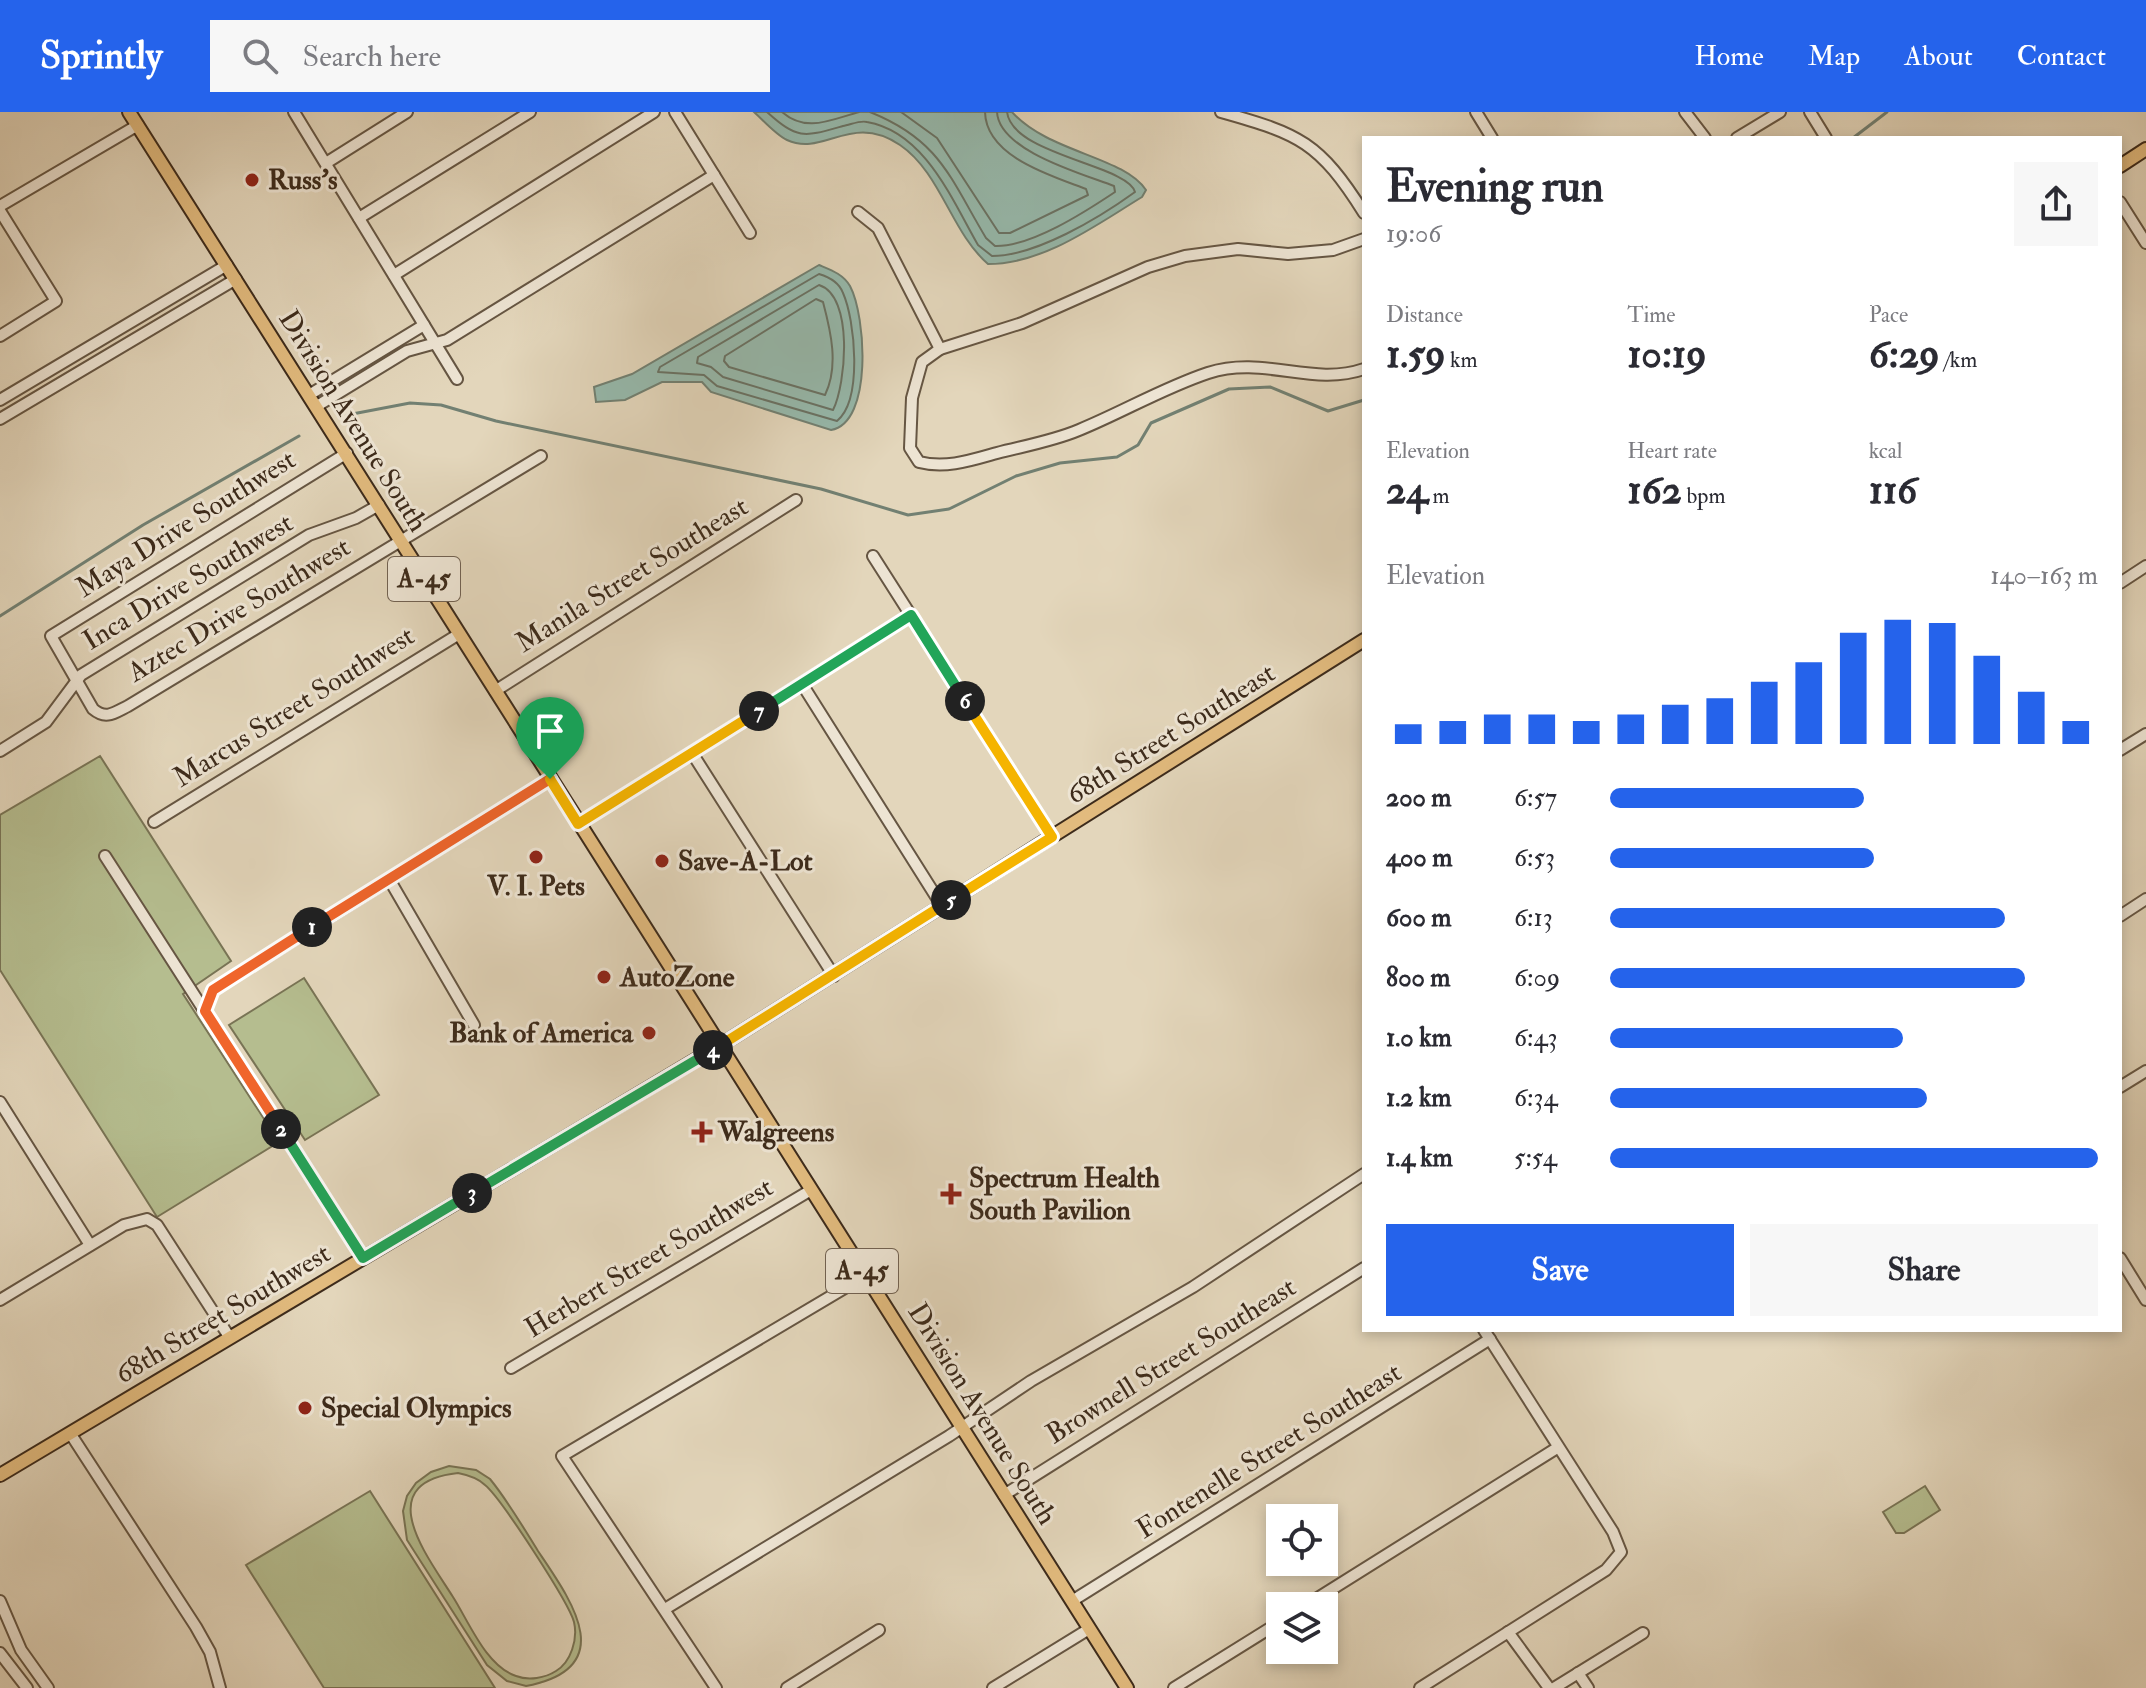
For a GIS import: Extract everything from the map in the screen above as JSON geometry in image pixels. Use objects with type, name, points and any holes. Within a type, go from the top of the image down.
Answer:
[{"type":"main road","name":"Division Avenue South","points":[[129,112],[347,453],[718,1047],[1127,1688]]},
{"type":"main road","points":[[2122,165],[2146,149]]},
{"type":"main road","name":"68th Street Southeast","points":[[718,1047],[1362,641]]},
{"type":"main road","name":"68th Street Southwest","points":[[0,1475],[718,1047]]},
{"type":"street","points":[[294,112],[457,379]]},
{"type":"street","points":[[326,163],[407,112]]},
{"type":"street","points":[[359,218],[530,112]]},
{"type":"street","points":[[394,275],[654,112]]},
{"type":"street","points":[[675,112],[750,233]]},
{"type":"street","points":[[1221,112],[1277,128],[1314,147],[1337,172],[1362,210]]},
{"type":"street","points":[[1476,112],[1491,136]]},
{"type":"street","points":[[1685,112],[1703,136]]},
{"type":"street","points":[[1740,136],[1780,112]]},
{"type":"street","points":[[1810,112],[1825,136]]},
{"type":"street","points":[[0,336],[56,301],[0,208],[138,125]]},
{"type":"street","points":[[317,406],[407,351],[435,344],[714,175]]},
{"type":"street","points":[[2122,205],[2146,243]]},
{"type":"street","points":[[858,212],[878,228],[940,349]]},
{"type":"street","points":[[1362,240],[1333,250],[1288,254],[1238,249],[1185,256],[1148,267],[1022,323],[940,349],[922,362],[912,398],[908,429],[914,458],[928,465],[956,464],[1077,432],[1178,384],[1212,372],[1260,365],[1303,374],[1344,375],[1362,370]]},
{"type":"street","points":[[0,400],[227,265]]},
{"type":"street","points":[[0,419],[236,279]]},
{"type":"street","points":[[309,395],[424,325]]},
{"type":"street","name":"Maya Drive Southwest","points":[[75,682],[51,636],[347,453]]},
{"type":"street","name":"Aztec Drive Southwest","points":[[75,682],[101,716],[109,716],[541,456]]},
{"type":"street","name":"Manila Street Southeast","points":[[495,691],[796,500]]},
{"type":"street","name":"Inca Drive Southwest","points":[[0,751],[46,722],[75,682],[309,535],[356,518],[379,505]]},
{"type":"street","points":[[873,556],[1052,837]]},
{"type":"street","points":[[2122,582],[2146,566]]},
{"type":"street","points":[[578,824],[911,615]]},
{"type":"street","name":"Marcus Street Southwest","points":[[154,822],[459,634]]},
{"type":"street","points":[[802,684],[942,906]]},
{"type":"street","points":[[2122,749],[2146,734]]},
{"type":"street","points":[[692,753],[834,976]]},
{"type":"street","points":[[205,1011],[213,990],[550,779]]},
{"type":"street","points":[[105,856],[363,1258]]},
{"type":"street","points":[[389,879],[474,1025]]},
{"type":"street","points":[[2122,915],[2146,899]]},
{"type":"street","points":[[2122,1086],[2146,1071]]},
{"type":"street","points":[[0,1102],[90,1245]]},
{"type":"street","points":[[665,1609],[1031,1381],[1193,1287],[1362,1175]]},
{"type":"street","name":"Herbert Street Southwest","points":[[511,1368],[811,1190]]},
{"type":"street","points":[[0,1300],[124,1225],[147,1219],[164,1234],[230,1338]]},
{"type":"street","points":[[2122,1261],[2146,1300]]},
{"type":"street","name":"Brownell Street Southeast","points":[[1004,1495],[1362,1269]]},
{"type":"street","points":[[716,1688],[562,1456],[865,1276]]},
{"type":"street","points":[[1420,1688],[1606,1570],[1621,1552],[1619,1544],[1487,1334]]},
{"type":"street","name":"Fontenelle Street Southeast","points":[[1072,1601],[1487,1334]]},
{"type":"street","points":[[70,1433],[196,1627],[210,1652],[220,1688]]},
{"type":"street","points":[[1327,1592],[1557,1448]]},
{"type":"street","points":[[0,1601],[13,1634],[48,1688]]},
{"type":"street","points":[[993,1688],[1089,1629]]},
{"type":"street","points":[[787,1688],[879,1630]]},
{"type":"street","points":[[1174,1688],[1266,1631]]},
{"type":"street","points":[[1508,1632],[1551,1688],[1643,1633]]},
{"type":"street","points":[[0,1640],[13,1634]]},
{"type":"street","points":[[0,1653],[27,1688]]},
{"type":"street","points":[[1578,1673],[1588,1688]]},
{"type":"green space","points":[[100,756],[231,961],[183,994],[279,1142],[157,1217],[0,970],[0,815]]},
{"type":"green space","points":[[304,978],[379,1095],[305,1140],[229,1025]]},
{"type":"green space","points":[[449,1466],[476,1470],[490,1479],[563,1590],[580,1630],[580,1648],[573,1664],[555,1677],[526,1686],[507,1681],[487,1665],[407,1540],[403,1511],[407,1496],[416,1483],[431,1472]],"holes":[[[458,1473],[479,1480],[493,1494],[534,1551],[569,1611],[575,1629],[572,1650],[566,1662],[552,1673],[537,1678],[521,1678],[496,1663],[479,1642],[420,1543],[411,1506],[416,1491],[431,1480]]]},
{"type":"green space","points":[[1925,1486],[1940,1510],[1904,1533],[1896,1533],[1883,1512]]},
{"type":"green space","points":[[370,1491],[495,1688],[324,1688],[246,1565]]},
{"type":"water","points":[[754,112],[1012,112],[1045,137],[1121,169],[1146,190],[1142,197],[1069,241],[1029,257],[988,264],[964,236],[926,171],[900,145],[883,136],[867,133],[852,133],[800,144],[783,138]]},
{"type":"water","points":[[819,265],[836,273],[850,286],[860,320],[860,389],[854,409],[845,423],[831,430],[711,392],[702,382],[662,382],[625,400],[596,402],[594,387],[632,374]]},
{"type":"waterway","points":[[1856,136],[1887,112]]},
{"type":"waterway","points":[[347,415],[410,403],[441,405],[496,421],[821,489],[908,515],[949,509],[1016,476],[1060,463],[1117,457],[1138,445],[1151,423],[1229,389],[1270,387],[1328,411],[1362,401]]},
{"type":"waterway","points":[[0,616],[143,525],[299,436]]},
{"type":"place","name":"Russ's","points":[[252,180]]},
{"type":"place","name":"V. I. Pets","points":[[536,857]]},
{"type":"place","name":"Save-A-Lot","points":[[662,861]]},
{"type":"place","name":"AutoZone","points":[[604,977]]},
{"type":"place","name":"Bank of America","points":[[649,1033]]},
{"type":"place","name":"Walgreens","points":[[702,1132]]},
{"type":"place","name":"Spectrum Health South Pavilion","points":[[951,1194]]},
{"type":"place","name":"Special Olympics","points":[[305,1408]]},
{"type":"route","points":[[911,615],[1052,837],[834,976],[363,1258],[205,1011],[206,1000],[213,990],[267,955],[550,779],[578,824],[911,615]]}]
